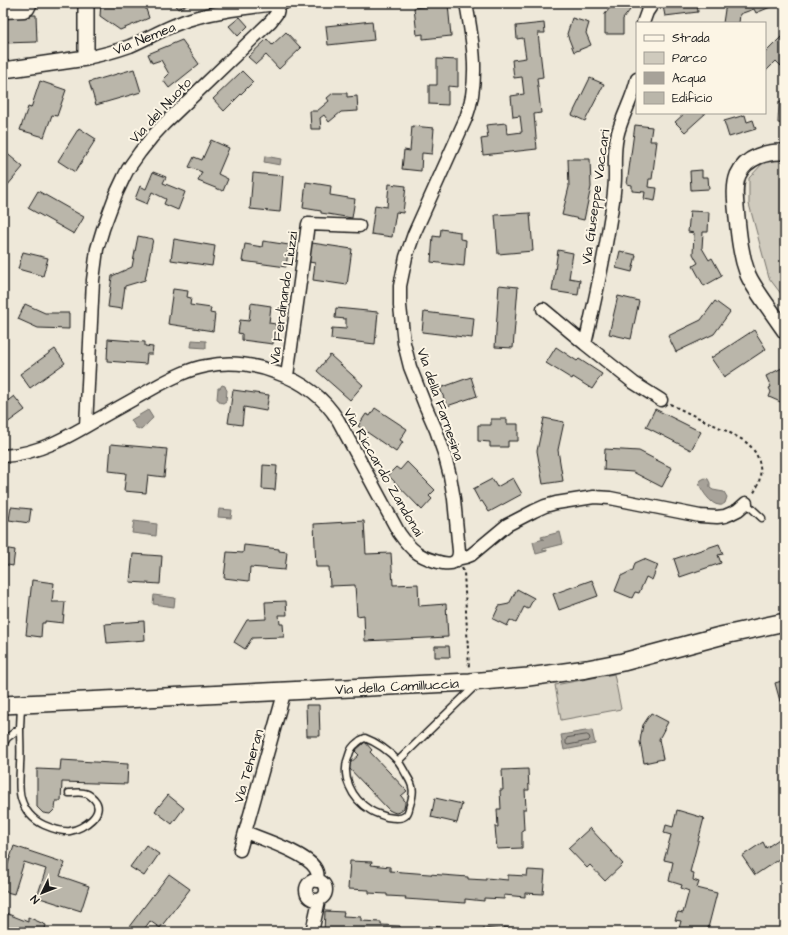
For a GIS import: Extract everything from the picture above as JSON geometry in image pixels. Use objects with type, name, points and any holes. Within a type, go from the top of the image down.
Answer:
[{"type":"main road","name":"Via della Camilluccia","points":[[3,705],[285,690],[474,682],[544,676],[587,670],[623,662],[732,633],[785,622]]},
{"type":"street","points":[[3,12],[24,11],[28,9],[31,3]]},
{"type":"street","points":[[86,3],[86,58]]},
{"type":"street","name":"Via Nemea","points":[[3,70],[86,58],[108,53],[129,46],[215,8],[240,8],[282,3]]},
{"type":"street","name":"Via del Nuoto","points":[[86,426],[94,263],[102,229],[116,194],[128,169],[152,137],[271,21],[282,3]]},
{"type":"street","name":"Via della Farnesina","points":[[457,558],[459,551],[454,499],[450,476],[436,430],[415,380],[407,355],[402,331],[400,286],[406,257],[414,234],[466,118],[472,100],[475,70],[466,3]]},
{"type":"street","points":[[643,22],[652,3]]},
{"type":"street","name":"Via Giuseppe Vaccari","points":[[585,344],[596,296],[615,185],[615,147],[617,137],[636,83]]},
{"type":"street","points":[[785,152],[767,153],[758,156],[746,164],[738,176],[736,185],[741,254],[748,276],[785,331]]},
{"type":"street","name":"Via Ferdinando Liuzzi","points":[[287,376],[308,224],[359,226]]},
{"type":"street","points":[[543,309],[634,383],[662,400]]},
{"type":"street","name":"Via Riccardo Zandonai","points":[[3,456],[18,455],[43,448],[62,440],[137,397],[174,377],[189,371],[206,366],[234,363],[268,369],[287,376],[311,390],[319,396],[334,414],[399,533],[410,547],[425,558],[440,562],[450,564],[457,558]]},
{"type":"street","points":[[457,558],[471,555],[512,522],[545,506],[556,503],[594,497],[610,498],[700,516],[718,517],[732,513],[746,503]]},
{"type":"street","name":"Via Teheran","points":[[240,850],[285,690]]},
{"type":"street","points":[[245,832],[290,850],[306,859],[316,869],[317,880],[311,882],[307,887],[307,893],[310,898],[319,900],[312,932]]},
{"type":"lane","points":[[746,503],[762,518]]},
{"type":"lane","points":[[398,760],[474,682]]},
{"type":"lane","points":[[21,704],[19,783],[21,799],[26,810],[32,818],[53,828],[69,831],[81,828],[95,816],[98,810],[97,802],[85,793],[69,792]]},
{"type":"lane","points":[[3,745],[7,738],[20,728]]},
{"type":"lane","points":[[365,738],[378,744],[398,760],[413,787],[413,793],[405,816],[392,818],[370,810],[353,795],[345,771],[346,762],[350,751],[356,743],[365,738]]},
{"type":"path","points":[[662,400],[747,442],[753,449],[758,457],[761,474],[756,490],[746,503]]},
{"type":"path","points":[[457,558],[464,572],[474,682]]},
{"type":"green space","points":[[785,158],[785,299],[769,278],[749,204],[749,178],[764,162]]},
{"type":"green space","points":[[614,674],[621,709],[561,720],[555,685]]},
{"type":"water","points":[[265,156],[281,159],[280,165],[264,162]]},
{"type":"water","points":[[192,340],[206,341],[206,348],[191,347]]},
{"type":"water","points":[[222,385],[225,386],[227,390],[226,401],[223,403],[219,402],[217,399],[218,388]]},
{"type":"water","points":[[148,410],[153,418],[141,430],[136,428],[131,420]]},
{"type":"water","points":[[705,478],[708,479],[710,483],[710,488],[724,492],[727,497],[725,503],[721,505],[713,503],[707,497],[699,483]]},
{"type":"water","points":[[219,509],[232,510],[231,518],[218,517]]},
{"type":"water","points":[[134,521],[157,524],[156,536],[132,533]]},
{"type":"water","points":[[560,532],[563,544],[543,549],[543,551],[547,551],[536,554],[533,542],[544,539],[541,537]]},
{"type":"water","points":[[154,595],[175,598],[174,607],[153,604]]},
{"type":"water","points":[[592,730],[595,744],[564,750],[561,735]]},
{"type":"building","points":[[101,3],[117,3],[117,5],[132,6],[139,3],[144,3],[149,18],[120,30],[100,16]]},
{"type":"building","points":[[175,3],[192,3],[178,9]]},
{"type":"building","points":[[614,3],[621,3],[630,10],[623,19],[623,34],[605,34],[605,14]]},
{"type":"building","points":[[669,3],[697,3],[698,12],[665,16],[663,6],[670,5]]},
{"type":"building","points":[[726,3],[780,3],[756,13],[754,9],[740,14],[739,22],[723,22]]},
{"type":"building","points":[[448,4],[451,36],[423,39],[423,34],[417,35],[414,8]]},
{"type":"building","points":[[36,15],[37,42],[3,43],[3,16]]},
{"type":"building","points":[[240,17],[248,26],[238,36],[229,26]]},
{"type":"building","points":[[572,18],[589,23],[586,33],[591,45],[574,52],[567,34]]},
{"type":"building","points":[[372,21],[374,40],[328,45],[326,26]]},
{"type":"building","points":[[544,23],[545,33],[538,33],[543,77],[537,78],[541,113],[534,114],[537,149],[483,155],[481,139],[488,138],[486,125],[506,123],[507,134],[522,132],[520,116],[513,117],[511,96],[524,94],[522,77],[514,78],[512,60],[526,58],[523,38],[517,39],[516,26]]},
{"type":"building","points":[[286,32],[301,48],[279,69],[266,55],[256,64],[248,57],[267,39],[272,45]]},
{"type":"building","points":[[784,34],[785,35],[785,62],[781,66],[776,61],[766,71],[766,52]]},
{"type":"building","points":[[182,40],[199,64],[169,88],[163,80],[169,74],[161,60],[152,63],[148,54]]},
{"type":"building","points":[[437,59],[458,60],[458,87],[448,86],[448,105],[429,104],[429,85],[437,85]]},
{"type":"building","points":[[134,69],[141,92],[96,105],[89,82]]},
{"type":"building","points":[[242,71],[253,82],[224,111],[213,99]]},
{"type":"building","points":[[590,78],[604,84],[585,121],[572,115]]},
{"type":"building","points":[[40,81],[66,90],[57,116],[52,115],[44,137],[20,130],[28,107],[31,108]]},
{"type":"building","points":[[333,93],[347,93],[347,97],[357,96],[358,111],[341,112],[329,122],[324,115],[320,118],[321,129],[311,129],[310,111],[317,111],[329,101],[327,98]]},
{"type":"building","points":[[779,102],[785,102],[785,124],[778,123]]},
{"type":"building","points":[[684,114],[705,114],[685,132],[675,122]]},
{"type":"building","points":[[745,115],[747,122],[753,120],[756,129],[729,137],[724,121]]},
{"type":"building","points":[[635,125],[652,127],[650,141],[657,141],[652,179],[649,179],[648,187],[657,188],[655,201],[644,199],[645,192],[632,191],[632,185],[627,184]]},
{"type":"building","points":[[412,126],[434,128],[432,154],[422,153],[421,171],[402,169],[404,150],[410,151]]},
{"type":"building","points":[[79,128],[96,139],[75,172],[58,161]]},
{"type":"building","points":[[211,140],[229,148],[218,174],[228,179],[223,191],[198,181],[202,172],[189,167],[194,157],[202,160]]},
{"type":"building","points":[[4,151],[23,167],[7,186],[5,184],[3,186]]},
{"type":"building","points":[[568,159],[590,159],[591,187],[584,220],[562,215],[569,187]]},
{"type":"building","points":[[702,170],[702,177],[708,177],[709,189],[691,190],[690,171]]},
{"type":"building","points":[[153,172],[166,177],[163,183],[185,192],[178,210],[164,204],[166,199],[152,192],[147,204],[135,199],[140,186],[146,189]]},
{"type":"building","points":[[253,173],[283,176],[280,212],[250,209]]},
{"type":"building","points":[[306,182],[331,186],[330,195],[355,199],[352,218],[321,213],[321,211],[303,208]]},
{"type":"building","points":[[389,184],[406,186],[403,213],[396,212],[392,237],[371,234],[375,205],[387,207]]},
{"type":"building","points":[[38,191],[84,217],[74,234],[28,208]]},
{"type":"building","points":[[690,211],[709,212],[708,232],[703,232],[702,248],[709,260],[712,258],[722,276],[704,286],[693,266],[698,263],[693,254],[694,233],[688,232]]},
{"type":"building","points":[[530,213],[533,251],[498,254],[495,215]]},
{"type":"building","points":[[441,229],[460,232],[460,239],[466,240],[464,266],[431,262],[433,236],[440,237]]},
{"type":"building","points":[[138,236],[153,239],[145,280],[125,286],[122,309],[108,307],[112,276],[132,267]]},
{"type":"building","points":[[174,239],[215,246],[212,266],[171,260]]},
{"type":"building","points":[[263,241],[289,245],[286,267],[242,261],[245,244],[262,247]]},
{"type":"building","points":[[312,243],[352,249],[347,285],[313,280],[315,263],[309,262]]},
{"type":"building","points":[[558,250],[573,253],[569,278],[580,280],[578,295],[552,291]]},
{"type":"building","points":[[620,251],[636,255],[632,272],[616,268]]},
{"type":"building","points":[[23,252],[48,258],[43,276],[18,269]]},
{"type":"building","points":[[499,285],[518,287],[513,348],[495,347]]},
{"type":"building","points":[[173,289],[188,291],[187,297],[191,298],[190,305],[211,308],[210,313],[215,314],[213,331],[168,324]]},
{"type":"building","points":[[618,296],[639,301],[631,339],[609,334]]},
{"type":"building","points":[[715,301],[730,312],[714,334],[676,352],[668,336],[701,320]]},
{"type":"building","points":[[251,303],[271,306],[269,323],[276,324],[273,344],[242,340],[242,334],[238,333],[240,320],[249,321]]},
{"type":"building","points":[[25,304],[45,313],[69,313],[69,329],[38,328],[18,319]]},
{"type":"building","points":[[336,308],[378,312],[375,344],[331,339],[332,328],[346,329],[346,319],[335,318]]},
{"type":"building","points":[[424,312],[474,318],[472,338],[422,332]]},
{"type":"building","points":[[754,330],[766,349],[724,377],[711,358]]},
{"type":"building","points":[[108,339],[145,342],[145,346],[153,347],[152,354],[147,354],[146,364],[107,361]]},
{"type":"building","points":[[556,347],[577,361],[579,359],[602,374],[592,389],[546,363]]},
{"type":"building","points":[[55,349],[65,363],[30,388],[20,374]]},
{"type":"building","points":[[330,355],[363,385],[350,400],[317,371]]},
{"type":"building","points":[[784,367],[785,404],[769,397],[771,392],[769,388],[771,387],[766,376]]},
{"type":"building","points":[[471,377],[477,396],[447,406],[440,388]]},
{"type":"building","points":[[233,390],[269,395],[266,411],[244,407],[242,425],[228,423]]},
{"type":"building","points":[[14,396],[25,410],[3,426],[3,401],[5,403]]},
{"type":"building","points":[[375,408],[407,429],[400,440],[403,442],[396,452],[358,426],[366,414],[370,416]]},
{"type":"building","points":[[655,409],[701,432],[691,450],[646,427]]},
{"type":"building","points":[[544,418],[564,422],[558,450],[563,481],[543,484],[537,451]]},
{"type":"building","points":[[491,419],[507,419],[507,424],[518,424],[518,441],[508,441],[508,447],[490,447],[490,442],[478,441],[478,425],[491,425]]},
{"type":"building","points":[[111,444],[167,449],[164,477],[148,475],[146,493],[124,491],[126,473],[109,471]]},
{"type":"building","points":[[605,449],[639,451],[672,468],[662,487],[633,472],[604,470]]},
{"type":"building","points":[[407,462],[435,490],[429,496],[432,499],[422,510],[388,475],[396,467],[400,470]]},
{"type":"building","points":[[263,465],[277,466],[275,490],[262,489]]},
{"type":"building","points":[[513,478],[522,494],[489,512],[482,501],[480,502],[473,489],[492,479],[497,487]]},
{"type":"building","points":[[11,507],[31,509],[29,523],[9,520]]},
{"type":"building","points":[[364,521],[366,554],[391,553],[393,585],[418,584],[419,606],[446,604],[448,637],[365,641],[364,615],[357,616],[355,585],[330,586],[329,567],[316,567],[314,524]]},
{"type":"building","points":[[719,544],[723,554],[718,555],[721,563],[680,577],[674,559]]},
{"type":"building","points":[[244,545],[279,549],[279,551],[287,552],[285,570],[250,567],[249,581],[224,578],[227,552],[243,553]]},
{"type":"building","points":[[3,548],[15,550],[13,566],[3,564]]},
{"type":"building","points":[[133,554],[162,556],[160,584],[130,582]]},
{"type":"building","points":[[644,559],[658,565],[652,580],[646,577],[639,593],[635,592],[632,598],[615,591],[621,576],[633,570],[635,563]]},
{"type":"building","points":[[32,580],[54,583],[52,602],[65,602],[63,623],[45,621],[45,623],[42,623],[41,637],[26,635]]},
{"type":"building","points":[[592,580],[598,596],[559,610],[553,594]]},
{"type":"building","points":[[517,589],[534,598],[528,609],[524,607],[516,623],[510,620],[507,626],[493,619],[499,606],[509,604]]},
{"type":"building","points":[[286,601],[287,615],[279,615],[280,624],[283,624],[284,637],[252,638],[245,649],[234,642],[247,620],[266,619],[265,602]]},
{"type":"building","points":[[144,621],[145,640],[107,643],[105,624]]},
{"type":"building","points":[[435,646],[449,646],[450,657],[435,657]]},
{"type":"building","points":[[785,680],[785,700],[780,701],[775,683]]},
{"type":"building","points":[[306,705],[319,705],[320,736],[307,736]]},
{"type":"building","points":[[651,713],[668,722],[659,739],[663,759],[644,763],[640,742],[643,725]]},
{"type":"building","points":[[365,742],[372,750],[370,752],[407,791],[401,796],[405,801],[405,804],[404,808],[399,812],[396,813],[389,810],[347,766],[359,755],[355,751]]},
{"type":"building","points":[[785,743],[785,777],[781,744]]},
{"type":"building","points":[[61,760],[128,764],[127,784],[62,782],[61,801],[56,801],[55,809],[50,814],[43,813],[37,807],[37,769],[60,770]]},
{"type":"building","points":[[528,769],[529,790],[525,790],[526,809],[523,809],[524,830],[522,830],[522,848],[497,849],[495,827],[498,827],[497,809],[501,809],[500,790],[503,790],[502,770]]},
{"type":"building","points":[[168,795],[184,808],[172,824],[155,811]]},
{"type":"building","points":[[435,798],[462,804],[457,823],[431,817]]},
{"type":"building","points":[[677,810],[704,818],[690,872],[694,873],[693,880],[699,882],[697,888],[717,893],[707,932],[678,932],[681,921],[675,920],[678,912],[683,913],[689,891],[681,888],[682,885],[669,881],[673,862],[664,860],[671,835],[664,833],[666,825],[673,827]]},
{"type":"building","points":[[590,828],[623,864],[605,881],[590,865],[587,868],[568,848]]},
{"type":"building","points":[[785,835],[785,855],[755,875],[742,856],[763,842],[766,848]]},
{"type":"building","points":[[146,845],[159,854],[144,876],[130,867]]},
{"type":"building","points":[[14,846],[65,863],[60,876],[89,886],[81,911],[37,897],[46,869],[24,862],[14,894],[3,891],[3,873],[5,873]]},
{"type":"building","points":[[350,861],[372,862],[371,865],[390,867],[390,871],[468,877],[468,879],[486,880],[486,878],[508,880],[508,875],[527,876],[528,870],[545,871],[543,894],[525,893],[525,897],[504,895],[504,899],[484,898],[484,901],[465,899],[465,903],[405,899],[406,897],[369,893],[369,890],[348,889]]},
{"type":"building","points":[[169,874],[190,889],[160,928],[150,921],[142,932],[125,932]]},
{"type":"building","points":[[325,911],[344,912],[343,916],[361,917],[361,921],[381,922],[381,925],[400,926],[400,932],[324,932]]},
{"type":"building","points":[[3,912],[28,922],[28,917],[46,925],[44,932],[3,932]]},
{"type":"building","points":[[428,926],[483,931],[483,928],[503,930],[504,927],[524,929],[524,932],[428,932]]}]
